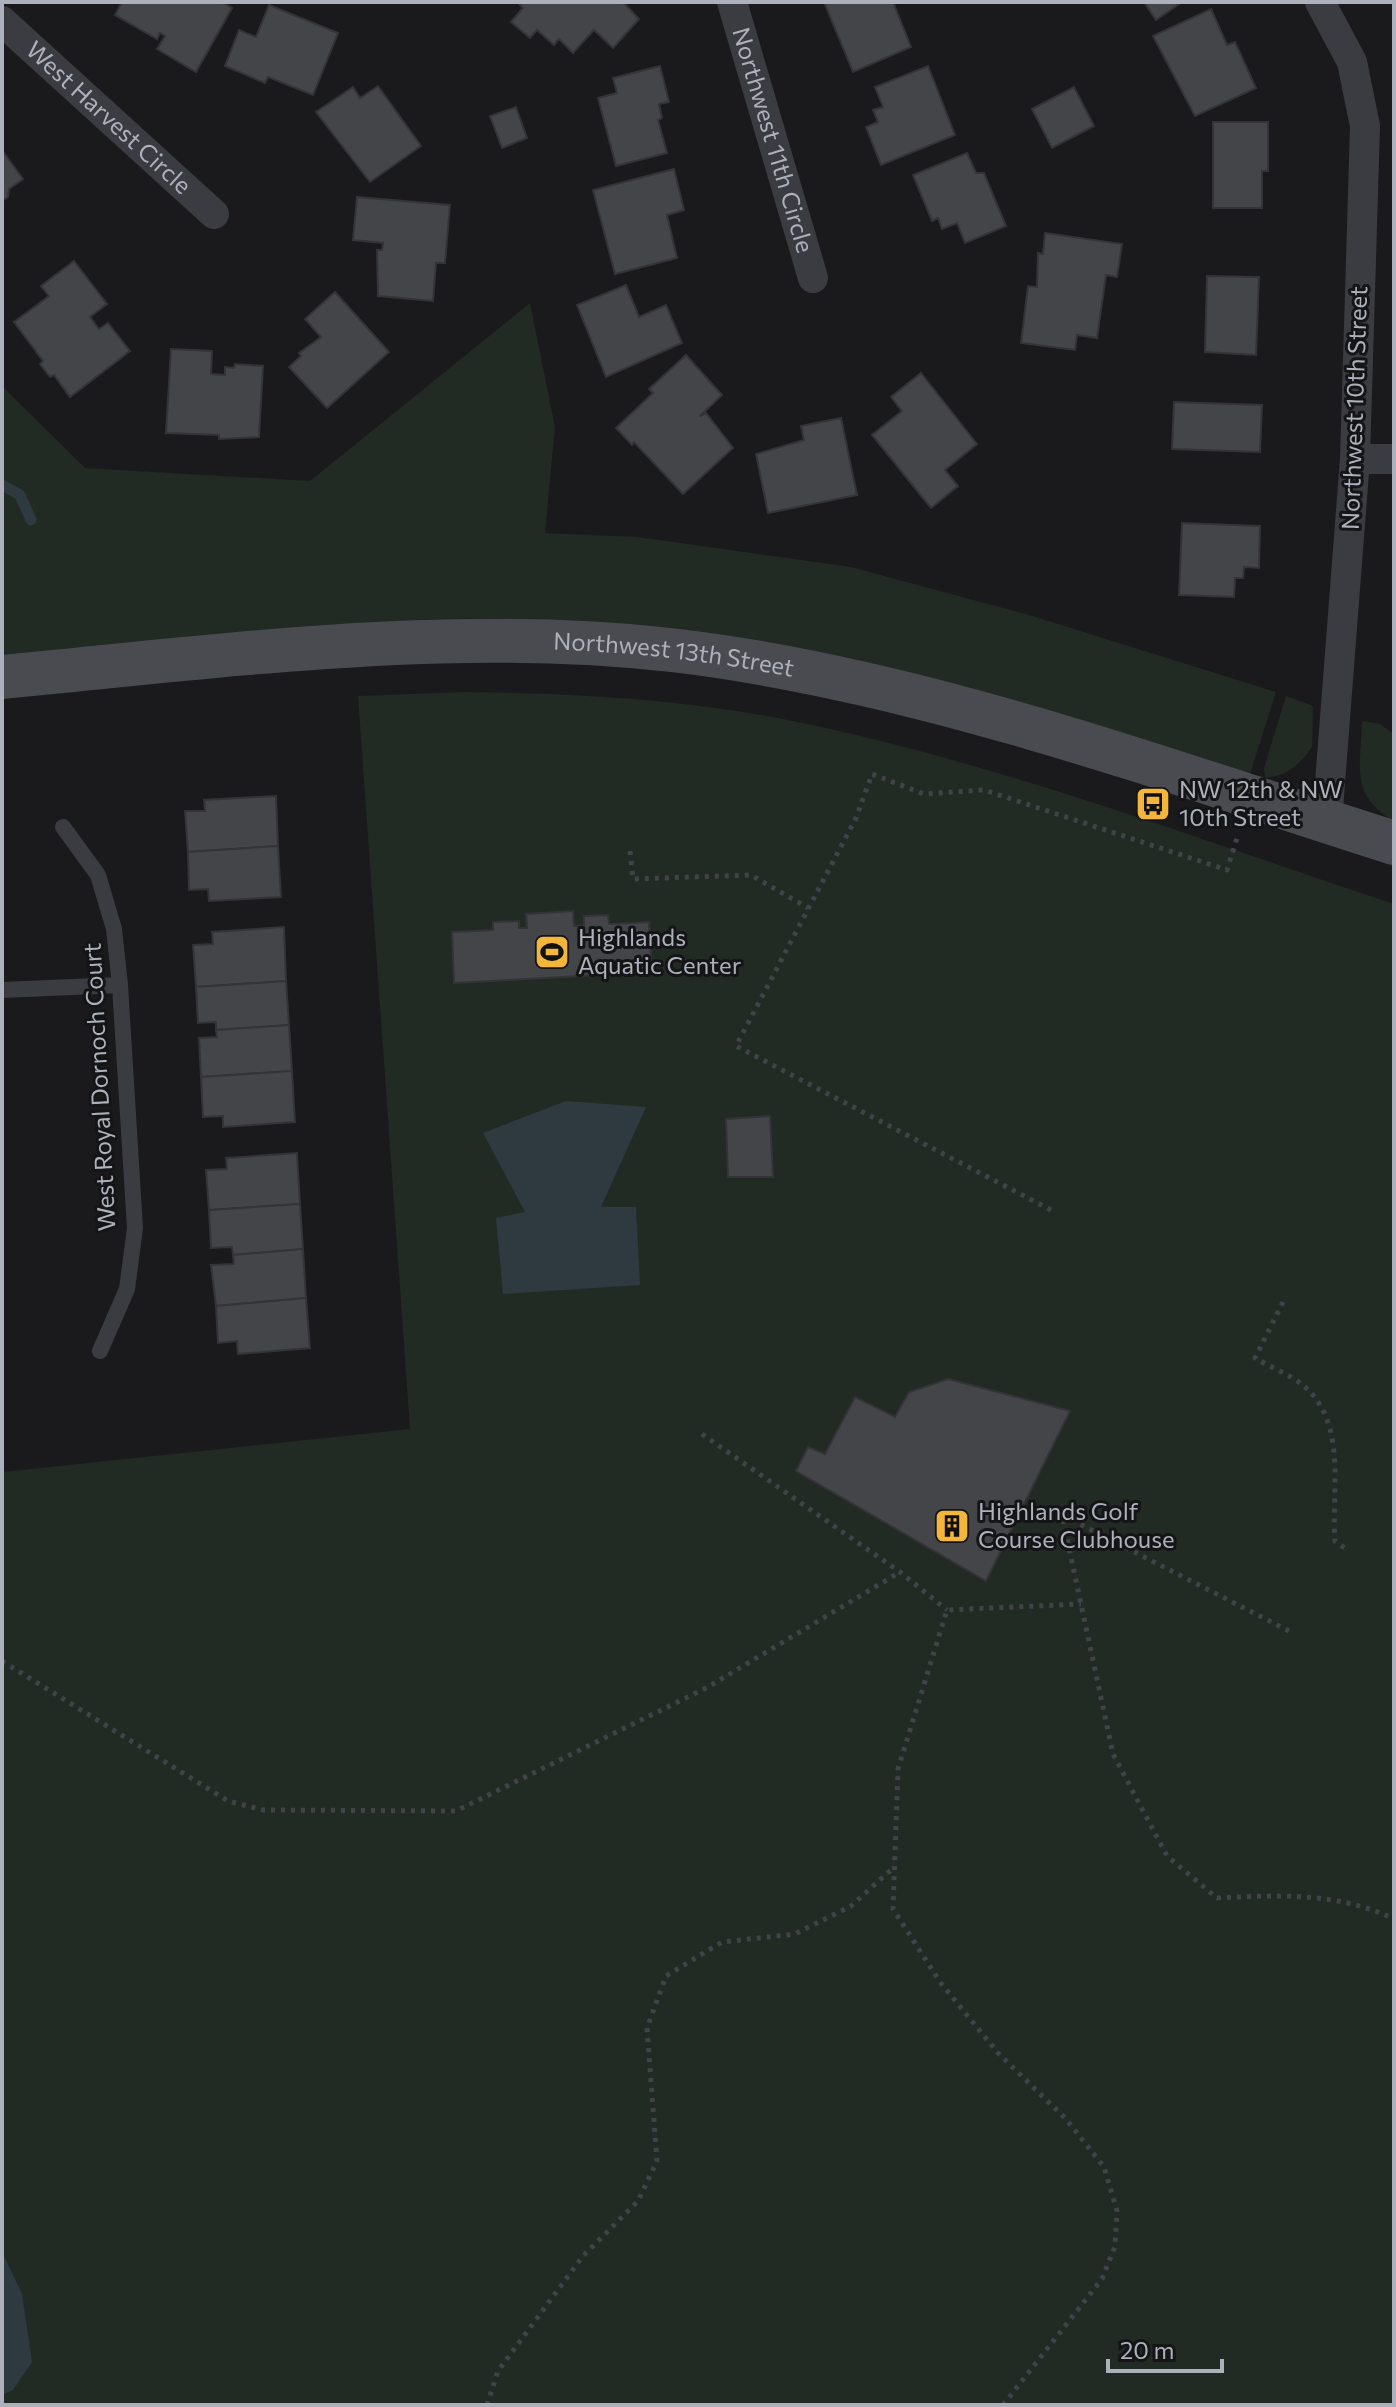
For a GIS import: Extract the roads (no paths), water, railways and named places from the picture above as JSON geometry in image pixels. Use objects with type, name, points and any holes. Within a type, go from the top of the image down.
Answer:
[{"type":"main road","name":"Northwest 13th Street","points":[[2,677],[395,643],[482,640],[669,650],[757,662],[893,691],[979,714],[1394,843]]},
{"type":"street","name":"Northwest 11th Circle","points":[[732,2],[813,278]]},
{"type":"street","name":"Northwest 10th Street","points":[[1320,2],[1352,62],[1365,126],[1355,459],[1327,822]]},
{"type":"street","name":"West Harvest Circle","points":[[2,21],[214,214]]},
{"type":"street","points":[[1355,459],[1394,459]]},
{"type":"lane","name":"West Royal Dornoch Court","points":[[63,827],[98,875],[114,929],[120,985],[135,1228],[127,1289],[100,1351]]},
{"type":"lane","points":[[2,990],[120,985]]},
{"type":"waterway","points":[[2,485],[20,495],[31,520]]},
{"type":"place","name":"NW 12th & NW 10th Street","points":[[1153,804]]},
{"type":"place","name":"Highlands Aquatic Center","points":[[552,952]]},
{"type":"place","name":"Highlands Golf Course Clubhouse","points":[[952,1526]]}]
